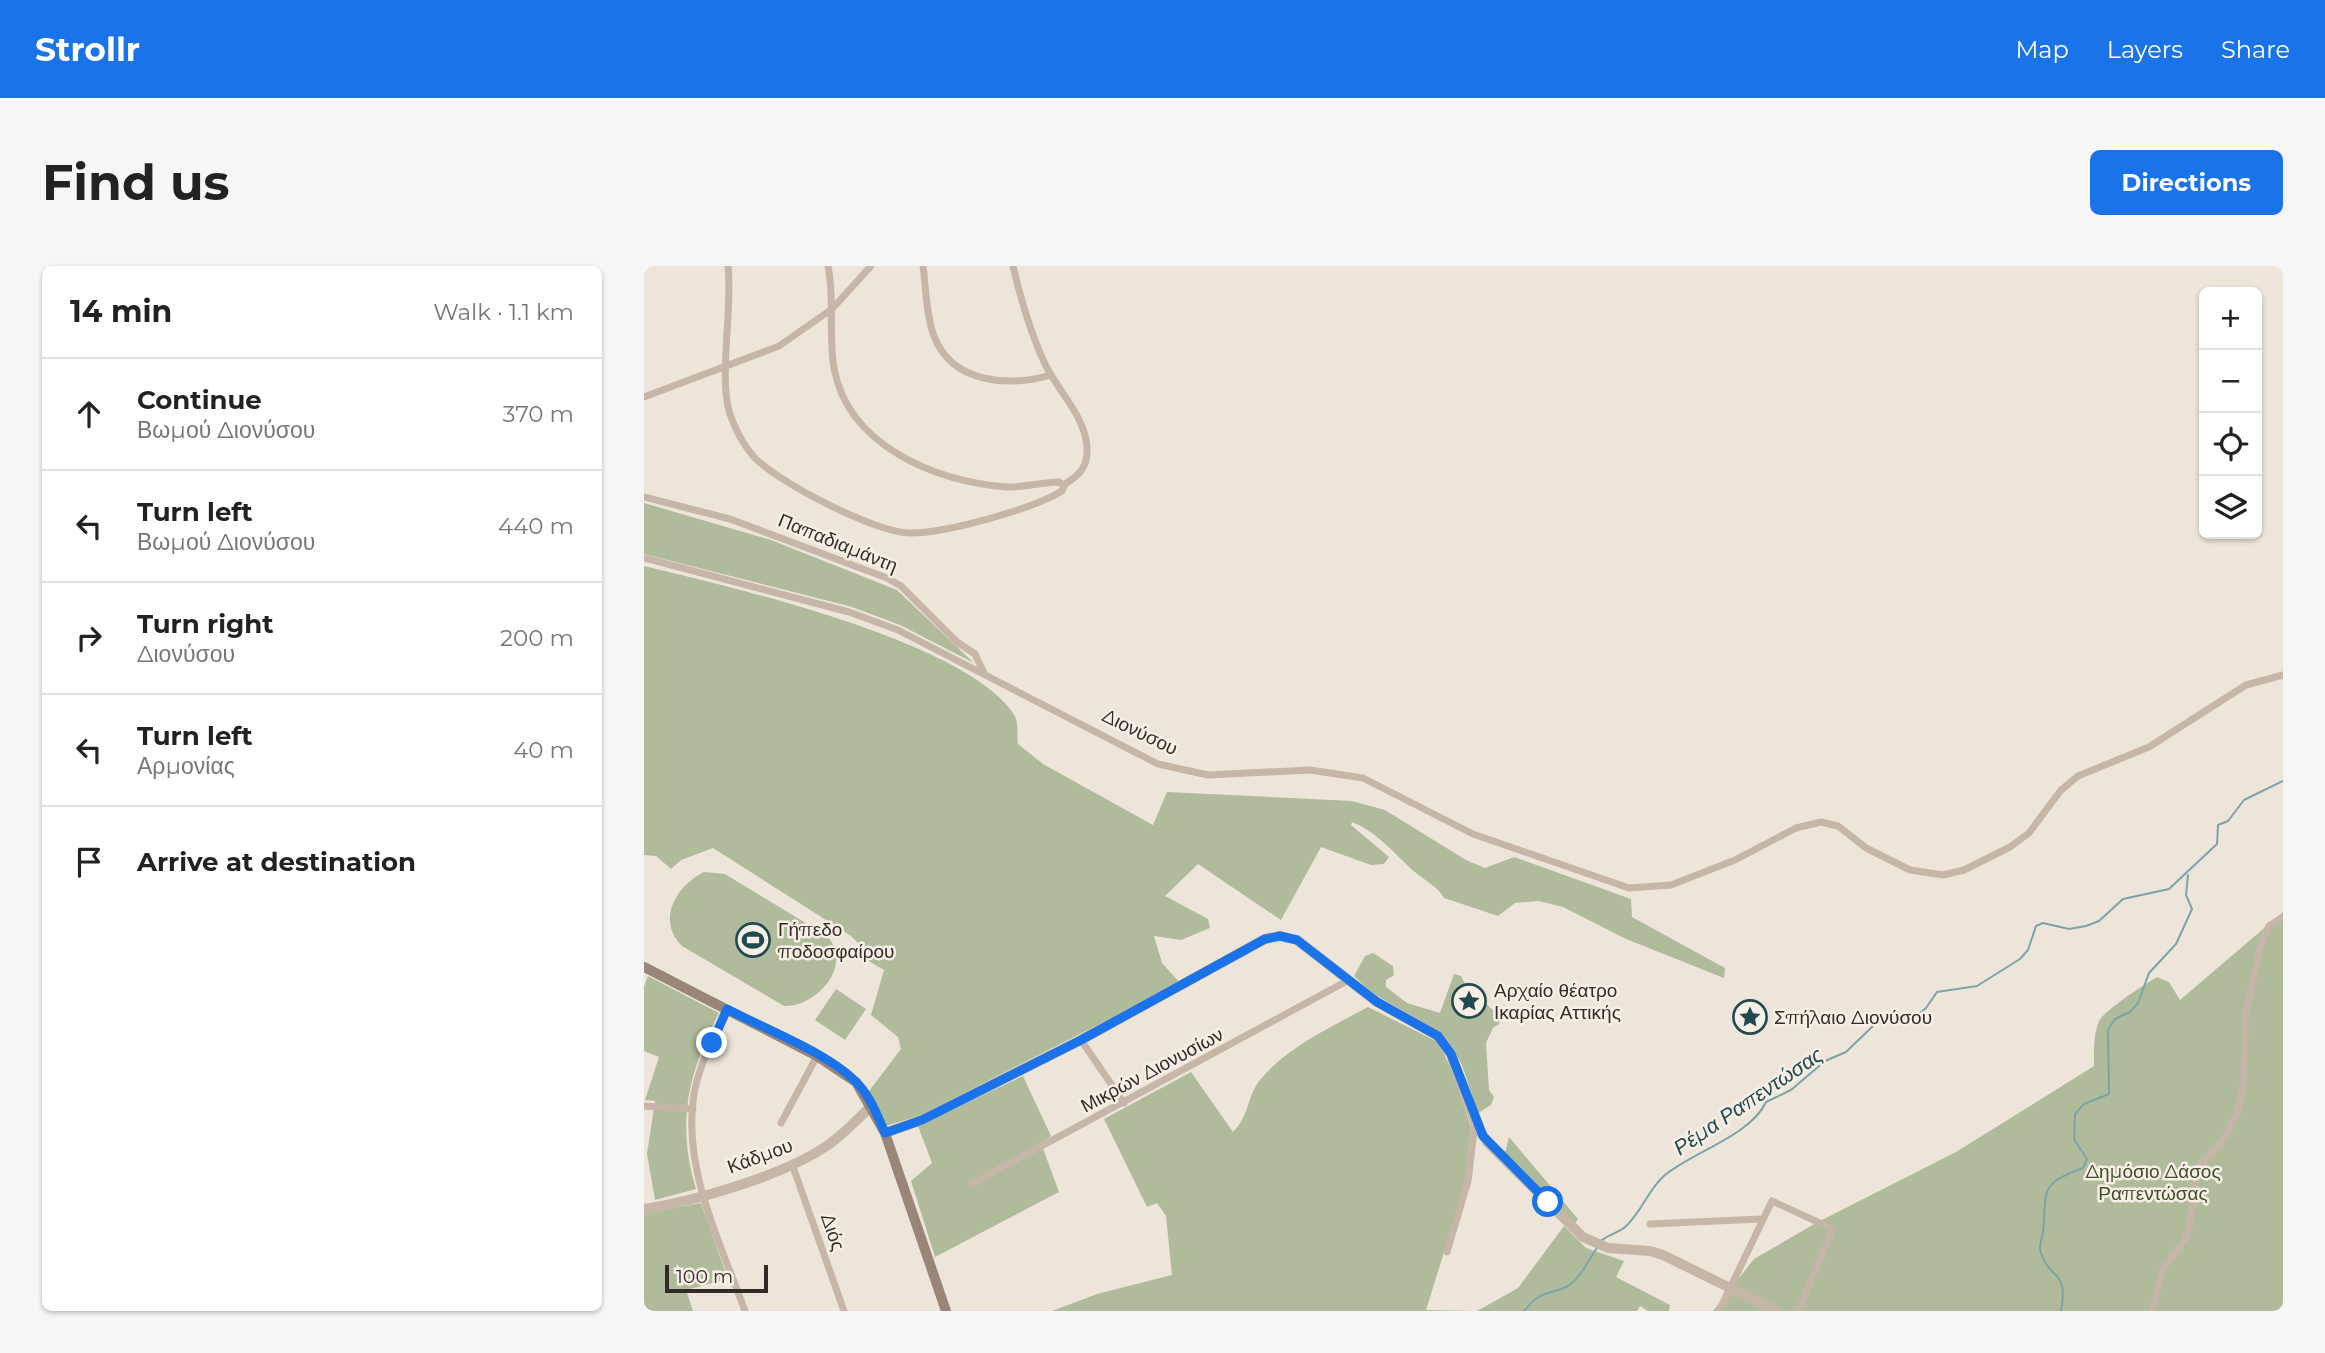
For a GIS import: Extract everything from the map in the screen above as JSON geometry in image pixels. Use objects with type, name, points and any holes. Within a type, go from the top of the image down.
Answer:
[{"type":"main road","points":[[644,967],[847,1074],[872,1105],[885,1133],[946,1311]]},
{"type":"street","points":[[728,266],[731,294],[726,403],[738,434],[755,458],[800,490],[857,516],[906,533],[924,532],[1010,513],[1057,494],[1062,491],[1063,485],[1080,474],[1086,459],[1086,440],[1080,422],[1051,375],[1024,314],[1013,266]]},
{"type":"street","points":[[828,266],[833,366],[841,393],[859,420],[886,447],[915,465],[970,482],[1009,487],[1056,482],[1063,485]]},
{"type":"street","points":[[644,397],[779,346],[832,309],[871,266]]},
{"type":"street","points":[[923,266],[934,337],[959,368],[989,381],[1016,382],[1051,375]]},
{"type":"street","points":[[644,490],[647,498]]},
{"type":"street","name":"Παπαδιαμάντη","points":[[647,498],[730,519],[887,578],[901,586],[957,642],[975,654],[985,675]]},
{"type":"street","name":"Διονύσου","points":[[644,558],[860,616],[898,630],[1158,764],[1208,775],[1310,770],[1363,778],[1473,834],[1629,888],[1671,885],[1735,860],[1807,824],[1821,822],[1838,826],[1866,848],[1910,870],[1943,875],[1964,870],[2010,847],[2029,833],[2061,790],[2078,776],[2149,747],[2246,685],[2283,675]]},
{"type":"street","points":[[2152,1311],[2163,1269],[2189,1229],[2198,1167],[2224,1139],[2238,1111],[2244,1080],[2245,1018],[2261,944],[2269,926],[2283,917]]},
{"type":"street","points":[[885,1133],[922,1120],[1081,1040],[1269,937],[1297,940],[1347,981],[1386,1008],[1442,1040],[1451,1054],[1475,1122],[1492,1149],[1589,1241],[1608,1248],[1659,1253],[1777,1311]]},
{"type":"street","name":"Μικρών Διονυσίων","points":[[971,1184],[1347,981]]},
{"type":"street","points":[[727,1009],[699,1072],[693,1109],[696,1170],[745,1311]]},
{"type":"street","points":[[1081,1040],[1124,1103]]},
{"type":"street","points":[[781,1123],[817,1056]]},
{"type":"street","name":"Κάδμου","points":[[644,1209],[704,1195],[792,1164],[828,1145],[872,1105]]},
{"type":"street","points":[[644,1106],[693,1109]]},
{"type":"street","points":[[1447,1252],[1468,1181],[1475,1122]]},
{"type":"street","name":"Διός","points":[[792,1164],[844,1311]]},
{"type":"street","points":[[1719,1311],[1772,1201],[1833,1229],[1798,1311]]},
{"type":"street","points":[[1650,1224],[1761,1219]]},
{"type":"green space","points":[[644,503],[771,540],[897,590],[974,663],[900,625],[852,607],[644,554]]},
{"type":"green space","points":[[644,566],[786,602],[897,640],[946,662],[986,687],[1013,713],[1017,724],[1018,744],[1043,764],[1153,825],[1167,792],[1352,801],[1385,810],[1466,860],[1485,868],[1514,857],[1631,899],[1632,917],[1725,968],[1724,978],[1626,939],[1563,907],[1539,901],[1515,903],[1498,916],[1444,898],[1379,838],[1352,822],[1351,825],[1389,857],[1384,864],[1371,865],[1321,847],[1281,920],[1198,864],[1165,896],[1208,919],[1210,928],[1181,940],[1154,936],[1162,963],[1180,983],[919,1116],[885,1126],[869,1091],[901,1049],[898,1037],[871,1015],[884,970],[867,960],[861,946],[851,936],[713,848],[681,860],[671,869],[656,856],[644,855]]},
{"type":"green space","name":"Γήπεδο ποδοσφαίρου","points":[[704,872],[725,874],[827,936],[834,947],[836,959],[834,971],[819,992],[808,1000],[784,1006],[682,946],[674,936],[671,925],[673,904],[685,886]]},
{"type":"green space","name":"Δημόσιο Δάσος Ραπεντώσας","points":[[2283,912],[2283,1311],[1713,1311],[1754,1259],[1816,1223],[1956,1152],[2094,1066],[2099,1021],[2126,998],[2157,977],[2169,982],[2180,1000]]},
{"type":"green space","points":[[1373,953],[1393,966],[1394,975],[1386,980],[1386,987],[1407,1003],[1440,1013],[1454,974],[1461,976],[1465,984],[1461,993],[1462,1011],[1467,1015],[1473,997],[1478,996],[1500,1017],[1499,1024],[1493,1028],[1486,1043],[1489,1090],[1494,1097],[1491,1105],[1478,1113],[1462,1065],[1447,1039],[1435,1029],[1372,993],[1354,976],[1365,956]]},
{"type":"green space","points":[[648,976],[719,1013],[700,1057],[688,1099],[687,1142],[696,1189],[655,1200],[647,1154],[655,1101],[645,1100],[659,1057],[644,1051],[644,987]]},
{"type":"green space","points":[[836,989],[866,1009],[845,1040],[815,1020]]},
{"type":"green space","points":[[1368,1007],[1438,1042],[1451,1068],[1471,1127],[1464,1188],[1426,1310],[1477,1311],[1052,1311],[1097,1294],[1172,1275],[1166,1216],[1157,1203],[1147,1207],[1104,1119],[1191,1072],[1233,1132],[1242,1120],[1256,1086],[1271,1068],[1310,1039]]},
{"type":"green space","points":[[1023,1076],[1051,1136],[1041,1143],[1059,1192],[935,1257],[911,1181],[932,1163],[918,1126]]},
{"type":"green space","points":[[1509,1137],[1578,1219],[1574,1225],[1505,1153]]},
{"type":"green space","points":[[701,1203],[728,1279],[686,1290],[693,1311],[644,1311],[644,1214]]},
{"type":"green space","points":[[1564,1226],[1586,1248],[1624,1261],[1616,1277],[1670,1305],[1669,1311],[1648,1311],[1640,1306],[1637,1311],[1477,1311],[1518,1288]]},
{"type":"waterway","name":"Ρέμα Ραπεντώσας","points":[[1602,1240],[1623,1229],[1631,1221],[1665,1175],[1735,1134],[1759,1114],[1766,1102],[1791,1090],[1825,1061],[1846,1052],[1875,1024],[1913,1019],[1926,1008],[1937,992],[1977,986],[2020,959],[2028,950],[2036,926],[2043,923],[2069,929],[2086,926],[2099,921],[2123,899],[2169,889],[2217,844],[2218,825],[2228,821],[2244,800],[2283,781]]},
{"type":"waterway","name":"Ρέμα Ραπεντώσας","points":[[2061,1311],[2061,1282],[2045,1262],[2040,1250],[2048,1191],[2058,1179],[2083,1168],[2087,1159],[2074,1139],[2075,1114],[2084,1104],[2109,1094],[2108,1030],[2115,1019],[2130,1012],[2138,1003],[2149,973],[2176,944],[2192,909],[2186,895],[2188,875]]},
{"type":"waterway","name":"Ρέμα Ραπεντώσας","points":[[1524,1311],[1540,1296],[1571,1284],[1597,1248]]},
{"type":"place","name":"Γήπεδο ποδοσφαίρου","points":[[753,940]]},
{"type":"place","name":"Αρχαίο θέατρο Ικαρίας Αττικής","points":[[1469,1001]]},
{"type":"place","name":"Σπήλαιο Διονύσου","points":[[1750,1017]]},
{"type":"route","points":[[712,1043],[727,1009],[847,1074],[864,1091],[885,1133],[922,1120],[1081,1040],[1269,937],[1291,938],[1377,1002],[1431,1031],[1442,1040],[1451,1054],[1475,1122],[1483,1136],[1492,1149],[1548,1202]]}]
